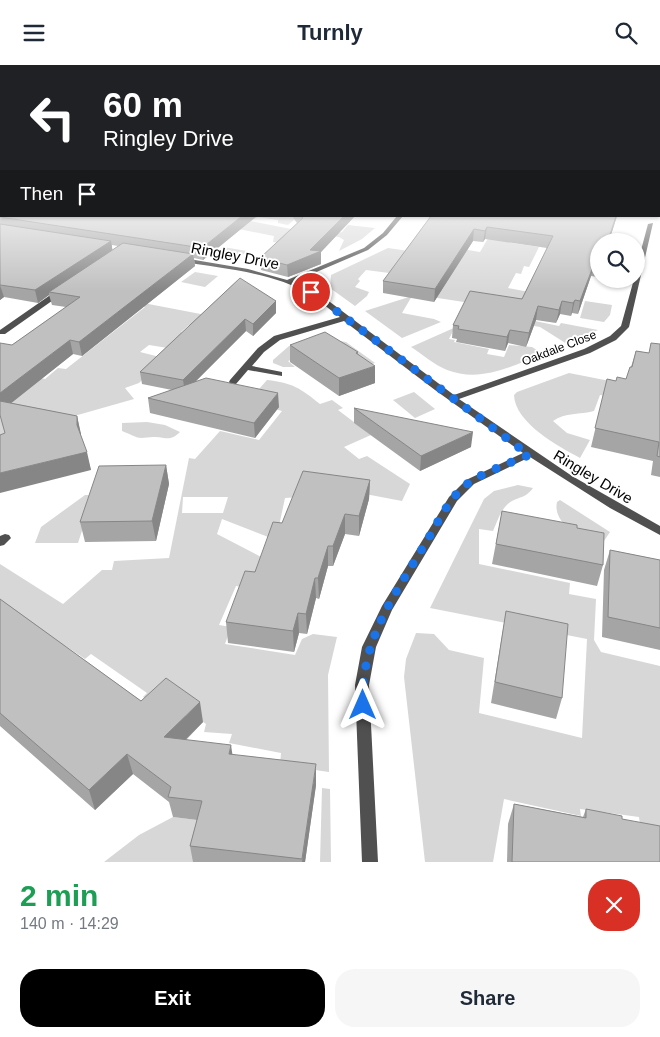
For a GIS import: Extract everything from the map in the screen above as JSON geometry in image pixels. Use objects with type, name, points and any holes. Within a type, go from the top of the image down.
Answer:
[{"type":"street","points":[[289,281],[366,249],[384,235],[399,217]]},
{"type":"street","name":"Oakdale Close","points":[[454,398],[587,351],[619,333],[625,327],[651,224]]},
{"type":"street","name":"Ringley Drive","points":[[172,259],[250,271],[289,281],[311,292],[529,455],[634,518],[660,531]]},
{"type":"street","points":[[2,332],[66,288]]},
{"type":"street","points":[[232,382],[261,350],[278,338],[345,318]]},
{"type":"street","points":[[246,367],[280,374]]},
{"type":"street","points":[[370,862],[362,685],[369,647],[386,609],[453,499],[470,482],[529,455]]},
{"type":"shaded area","points":[[156,217],[258,217],[250,221],[291,229],[288,232],[285,244],[273,242],[274,236],[208,223]]},
{"type":"shaded area","points":[[259,217],[297,217],[288,225],[278,223],[278,220]]},
{"type":"shaded area","points":[[348,225],[375,228],[362,239],[339,251],[344,240],[339,237],[324,235],[342,232]]},
{"type":"shaded area","points":[[490,235],[512,243],[539,247],[529,267],[524,266],[521,274],[516,273],[508,288],[529,292],[530,320],[559,326],[561,323],[598,330],[567,344],[540,327],[501,320],[477,304],[418,295],[428,278],[366,270],[358,279],[360,281],[355,287],[369,292],[355,306],[330,288],[331,275],[388,248],[409,251],[462,249],[480,252]]},
{"type":"shaded area","points":[[223,247],[247,251],[237,260],[209,255]]},
{"type":"shaded area","points":[[195,272],[218,276],[205,287],[181,282]]},
{"type":"shaded area","points":[[412,296],[402,313],[441,322],[402,338],[365,311]]},
{"type":"shaded area","points":[[98,299],[138,302],[211,316],[200,326],[189,325],[181,332],[186,338],[174,349],[149,345],[140,352],[164,358],[139,383],[125,388],[134,399],[39,426],[7,438],[0,456],[0,387],[18,373],[45,379],[58,368],[66,369],[145,307]]},
{"type":"shaded area","points":[[585,301],[612,305],[610,315],[604,322],[580,318]]},
{"type":"shaded area","points":[[465,323],[454,329],[449,339],[455,340],[454,342],[489,349],[487,354],[504,357],[509,345],[532,347],[543,354],[508,368],[472,375],[460,374],[442,368],[411,347]]},
{"type":"shaded area","points":[[320,338],[346,342],[375,363],[359,369],[329,347],[288,361],[295,367],[283,367],[273,363],[273,360],[289,346]]},
{"type":"shaded area","points":[[569,373],[620,383],[607,396],[600,395],[594,411],[568,415],[553,421],[567,433],[590,440],[580,458],[539,433],[522,415],[516,405],[514,395],[517,392]]},
{"type":"shaded area","points":[[267,380],[296,387],[320,404],[332,400],[343,408],[338,410],[371,435],[344,447],[359,459],[367,456],[410,484],[402,501],[360,493],[285,498],[276,540],[222,519],[217,534],[263,558],[253,589],[236,586],[219,625],[231,627],[225,644],[295,655],[302,639],[313,634],[337,637],[328,675],[329,772],[280,765],[281,753],[229,743],[232,734],[204,732],[206,724],[171,699],[160,709],[143,697],[147,693],[91,654],[85,659],[0,602],[0,564],[63,604],[102,570],[112,570],[114,561],[169,558],[189,458],[195,459],[220,431],[259,440],[282,411],[267,407],[253,396]],"holes":[[[183,497],[228,497],[223,513],[182,513]]]},
{"type":"shaded area","points":[[414,392],[435,409],[415,418],[393,400]]},
{"type":"shaded area","points":[[147,422],[165,425],[180,432],[170,438],[141,438],[122,431],[122,423]]},
{"type":"shaded area","points":[[518,485],[533,488],[525,496],[506,506],[493,531],[479,529],[479,564],[570,583],[569,594],[596,599],[594,640],[601,652],[660,666],[660,836],[641,833],[639,817],[580,809],[581,816],[504,799],[493,862],[425,862],[404,677],[406,659],[416,633],[434,634],[449,650],[484,658],[479,713],[582,738],[587,639],[430,608],[484,499],[494,491]]},
{"type":"shaded area","points":[[85,495],[89,495],[86,503],[91,503],[78,543],[35,543],[41,527]]},
{"type":"shaded area","points":[[560,500],[610,532],[598,550],[577,536],[564,524],[557,510],[557,502]]},
{"type":"shaded area","points":[[322,788],[330,789],[331,862],[320,862]]},
{"type":"shaded area","points":[[173,817],[205,821],[195,862],[104,862],[139,835]]},
{"type":"building","points":[[1,217],[241,217],[202,248]]},
{"type":"building","points":[[343,217],[310,250],[321,251],[287,265],[260,258],[303,218]]},
{"type":"building","points":[[430,217],[616,217],[611,233],[590,233],[590,275],[580,301],[575,300],[573,303],[562,301],[559,310],[538,306],[529,333],[510,330],[507,337],[458,329],[459,326],[453,325],[470,291],[522,299],[553,236],[487,227],[485,231],[474,229],[435,289],[383,281]]},
{"type":"building","points":[[0,224],[111,241],[35,290],[0,285]]},
{"type":"building","points":[[123,243],[193,254],[79,342],[70,340],[0,393],[0,343],[12,345],[80,297],[49,292]]},
{"type":"building","points":[[240,278],[276,301],[253,324],[245,319],[183,380],[140,372]]},
{"type":"building","points":[[325,332],[358,352],[356,353],[375,366],[339,378],[290,345]]},
{"type":"building","points":[[651,343],[660,344],[660,457],[657,456],[659,442],[595,428],[607,379],[616,381],[617,377],[626,379],[630,367],[632,367],[636,351],[649,353]]},
{"type":"building","points":[[206,378],[278,393],[254,423],[148,398]]},
{"type":"building","points":[[0,401],[77,416],[77,425],[87,452],[0,473],[0,435],[5,433],[0,415]]},
{"type":"building","points":[[354,408],[473,432],[421,456]]},
{"type":"building","points":[[166,465],[152,521],[80,522],[99,466]]},
{"type":"building","points":[[303,471],[370,480],[359,516],[345,514],[333,546],[328,546],[318,578],[315,578],[306,614],[298,613],[293,631],[226,622],[245,571],[255,572],[273,522],[282,523]]},
{"type":"building","points":[[502,511],[577,525],[577,528],[604,533],[603,565],[496,544]]},
{"type":"building","points":[[610,550],[660,560],[660,628],[608,617]]},
{"type":"building","points":[[0,599],[141,701],[166,678],[200,702],[164,737],[231,745],[229,754],[316,764],[302,859],[190,846],[202,801],[168,797],[171,787],[127,754],[89,790],[0,713]]},
{"type":"building","points":[[506,611],[568,624],[562,698],[495,682]]},
{"type":"building","points":[[514,804],[586,818],[586,809],[622,816],[622,819],[660,826],[660,862],[512,862]]},
{"type":"route","points":[[311,292],[529,455],[470,482],[453,499],[386,609],[369,647],[362,685],[363,705]]}]
